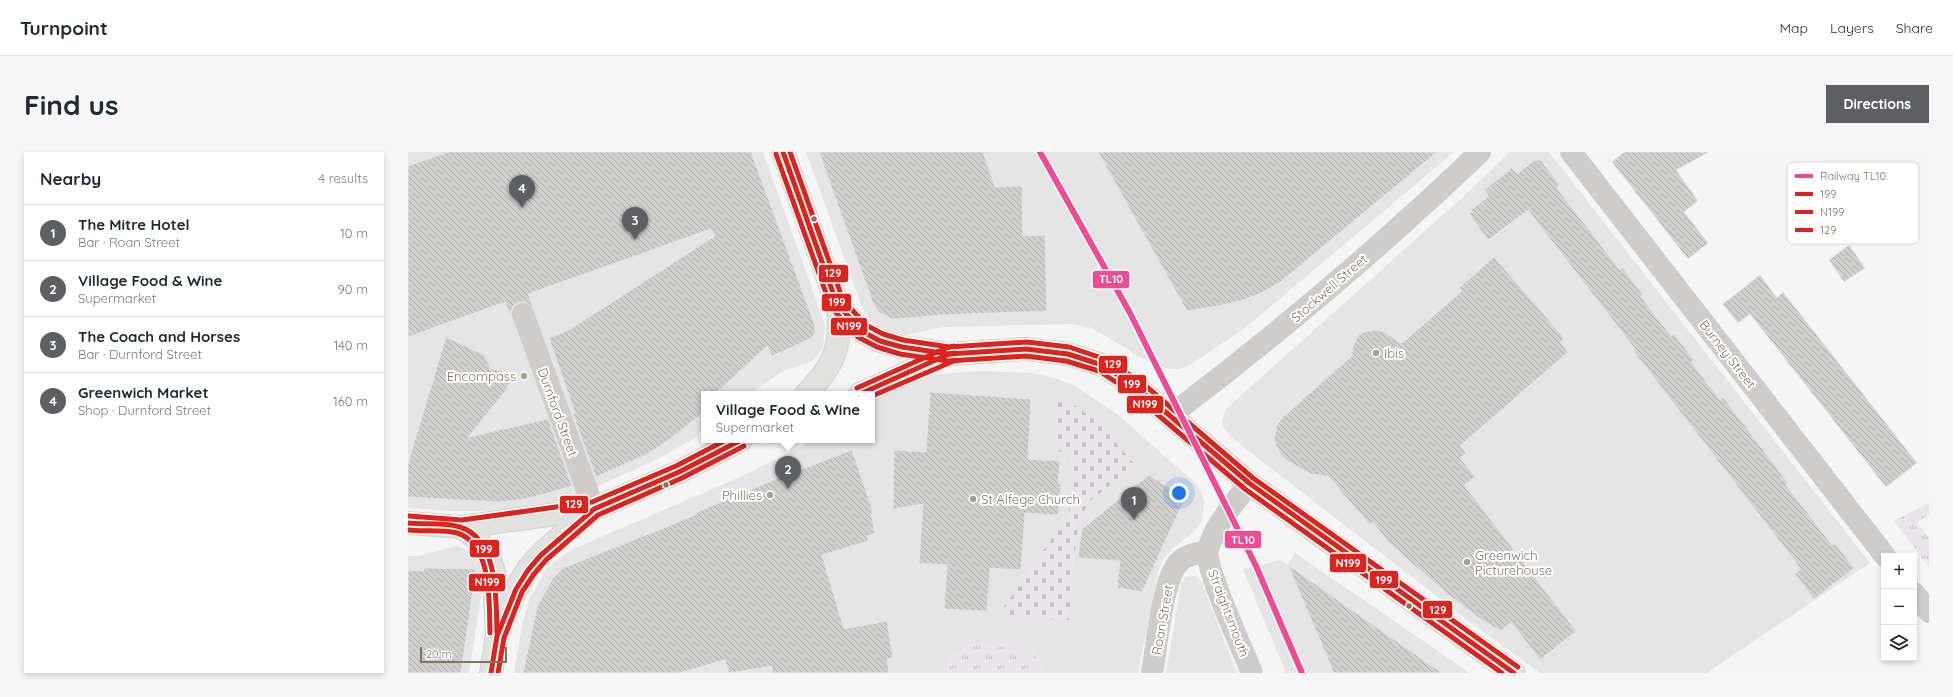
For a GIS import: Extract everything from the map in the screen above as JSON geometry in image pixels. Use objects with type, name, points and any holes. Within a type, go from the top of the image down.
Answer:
[{"type":"main road","points":[[783,152],[837,304],[839,338],[836,349],[829,365],[808,391]]},
{"type":"main road","points":[[837,304],[862,331],[880,341],[902,347],[949,354],[1026,349],[1068,354],[1102,365],[1135,386],[1250,483],[1331,543],[1514,673]]},
{"type":"main road","points":[[867,391],[949,354]]},
{"type":"main road","points":[[408,523],[462,527],[594,509],[679,472],[735,443]]},
{"type":"main road","points":[[497,636],[516,589],[528,570],[541,555],[594,509]]},
{"type":"main road","points":[[462,527],[478,540],[488,553],[494,572],[497,636],[491,673]]},
{"type":"street","name":"Stockwell Street","points":[[1171,415],[1288,323],[1429,201],[1480,152]]},
{"type":"street","name":"Burney Street","points":[[1571,152],[1883,553]]},
{"type":"street","name":"Durnford Street","points":[[523,314],[594,509]]},
{"type":"street","points":[[1208,552],[1213,536],[1250,483]]},
{"type":"street","name":"Roan Street","points":[[1152,673],[1169,579],[1180,561],[1190,555],[1208,552]]},
{"type":"street","name":"Straightsmouth","points":[[1208,552],[1211,572],[1252,673]]},
{"type":"street","points":[[1917,597],[1929,612]]},
{"type":"shaded area","points":[[408,152],[763,152],[825,326],[823,347],[814,360],[781,372],[754,391],[701,391],[701,430],[695,438],[656,460],[594,488],[548,504],[502,511],[451,511],[408,508]]},
{"type":"shaded area","points":[[806,152],[1454,152],[1245,328],[1190,365],[1179,369],[1168,369],[1149,362],[1092,328],[1073,324],[944,327],[905,335],[883,329],[870,321],[862,307]]},
{"type":"shaded area","points":[[1510,152],[1549,152],[1870,563],[1706,673],[1540,673],[1470,622],[1232,438],[1224,428],[1222,421],[1227,408],[1464,196]]},
{"type":"shaded area","points":[[982,371],[1033,373],[1057,379],[1075,386],[1117,414],[1194,482],[1200,490],[1204,500],[1202,520],[1196,530],[1171,550],[1163,559],[1158,572],[1138,673],[514,673],[523,620],[529,600],[546,570],[558,559],[571,550],[747,474],[808,443],[875,443],[875,399],[920,379],[937,374]]},
{"type":"shaded area","points":[[456,546],[469,551],[483,571],[484,577],[469,673],[408,673],[408,556],[419,556]]},
{"type":"shaded area","points":[[1295,553],[1470,673],[1286,673],[1243,569],[1281,560],[1288,565]]},
{"type":"shaded area","points":[[1195,576],[1201,581],[1237,673],[1166,673],[1181,584],[1186,577]]},
{"type":"green space","points":[[1058,397],[1081,410],[1101,426],[1135,465],[1090,501],[1078,521],[1069,620],[999,614],[1067,517],[1074,493],[1069,453],[1054,451]]},
{"type":"green space","points":[[1929,503],[1929,514],[1917,523],[1929,538],[1929,567],[1894,521]]},
{"type":"green space","points":[[965,644],[1034,650],[1037,659],[1046,662],[1046,673],[947,673],[951,654],[960,652]]},
{"type":"building","points":[[448,152],[751,152],[815,326],[815,333],[810,339],[772,356],[767,346],[718,391],[701,391],[701,414],[662,445],[645,455],[596,477],[573,414],[575,413],[549,338],[569,330],[715,236],[711,229],[528,294],[533,307],[526,302],[518,302],[513,306],[511,317],[505,302],[408,337],[408,166]]},
{"type":"building","points":[[819,152],[983,152],[995,187],[1022,186],[1023,236],[1045,235],[1047,311],[939,315],[898,319],[892,319],[879,312],[873,303]]},
{"type":"building","points":[[1098,152],[1437,152],[1279,283],[1261,293],[1243,300],[1187,311]]},
{"type":"building","points":[[1624,152],[1709,152],[1676,170],[1698,201],[1684,212],[1708,243],[1688,259],[1612,162]]},
{"type":"building","points":[[1536,159],[1537,161],[1540,159],[1559,185],[1556,187],[1620,270],[1622,267],[1643,295],[1641,297],[1671,336],[1674,334],[1694,360],[1691,362],[1720,400],[1723,397],[1788,483],[1786,485],[1832,545],[1835,543],[1854,568],[1814,599],[1795,574],[1801,569],[1528,210],[1488,240],[1469,214],[1472,212],[1471,210],[1489,196],[1484,190],[1512,168],[1517,174]]},
{"type":"building","points":[[1849,245],[1865,268],[1844,282],[1829,260]]},
{"type":"building","points":[[1494,257],[1564,338],[1560,342],[1568,352],[1460,446],[1466,453],[1460,458],[1475,477],[1464,485],[1576,631],[1540,660],[1511,622],[1501,631],[1482,620],[1445,592],[1388,542],[1373,522],[1370,525],[1328,476],[1311,474],[1286,460],[1281,455],[1274,441],[1277,425],[1283,417],[1352,356],[1352,349],[1358,336],[1364,332],[1377,330],[1384,332],[1401,344],[1462,291],[1459,288]]},
{"type":"building","points":[[1760,275],[1777,298],[1783,292],[1917,463],[1886,487],[1750,314],[1738,323],[1723,304]]},
{"type":"building","points":[[446,337],[484,355],[491,369],[502,371],[508,375],[509,382],[507,389],[468,437],[548,419],[572,486],[526,499],[498,502],[408,497],[408,463]]},
{"type":"building","name":"St Alfege Church","points":[[930,392],[1031,399],[1028,459],[1060,461],[1058,484],[1061,484],[1058,515],[1025,513],[1021,570],[990,568],[987,611],[944,609],[947,565],[919,563],[923,504],[893,509],[894,450],[926,452]]},
{"type":"building","points":[[852,450],[873,512],[871,513],[875,533],[867,536],[868,541],[822,555],[844,629],[887,621],[893,658],[887,659],[889,673],[772,673],[772,666],[729,673],[725,660],[679,673],[523,673],[537,607],[553,578],[563,568],[669,526],[697,514],[697,512],[774,480]]},
{"type":"building","points":[[1149,475],[1185,498],[1142,592],[1117,588],[1120,561],[1078,558],[1082,529]]},
{"type":"building","points":[[1288,565],[1373,625],[1442,673],[1334,673]]},
{"type":"building","points":[[424,568],[476,569],[461,673],[408,673],[408,570],[424,571]]},
{"type":"rail line","name":"TL10","points":[[1040,152],[1130,313],[1256,566],[1302,673]]},
{"type":"transit line","name":"199","points":[[783,152],[837,304],[862,331],[880,341],[902,347],[949,354],[1026,349],[1068,354],[1102,365],[1135,386],[1249,483],[1514,673]]},
{"type":"transit line","name":"129","points":[[790,152],[843,300],[866,325],[883,334],[903,340],[949,347],[1027,342],[1069,347],[1105,359],[1140,381],[1253,478],[1518,667]]},
{"type":"transit line","name":"N199","points":[[776,154],[831,307],[858,337],[877,347],[900,354],[948,361],[1026,356],[1066,361],[1099,371],[1131,392],[1245,489],[1502,673]]},
{"type":"transit line","name":"129","points":[[857,388],[946,348],[954,346]]},
{"type":"transit line","name":"199","points":[[867,391],[949,354],[955,353]]},
{"type":"transit line","name":"N199","points":[[875,395],[956,360]]},
{"type":"transit line","name":"129","points":[[409,516],[462,520],[592,502],[676,466],[720,443]]},
{"type":"transit line","name":"199","points":[[491,673],[497,636],[516,589],[528,570],[541,555],[594,509],[679,472],[735,443]]},
{"type":"transit line","name":"N199","points":[[498,673],[504,638],[522,592],[546,560],[598,515],[682,478],[744,446]]},
{"type":"transit line","name":"199","points":[[408,523],[454,525],[473,534],[482,544],[489,557],[493,572],[497,633]]},
{"type":"transit line","name":"N199","points":[[408,530],[445,531],[457,533],[469,539],[477,549],[483,562],[487,577],[490,633]]},
{"type":"place","name":"Greenwich Market","points":[[522,208]]},
{"type":"place","name":"The Coach and Horses","points":[[635,240]]},
{"type":"place","name":"Ibis","points":[[1376,353]]},
{"type":"place","name":"Encompass","points":[[524,376]]},
{"type":"place","name":"Village Food & Wine","points":[[788,489]]},
{"type":"place","name":"Phillies","points":[[770,495]]},
{"type":"place","name":"St Alfege Church","points":[[973,499]]},
{"type":"place","name":"The Mitre Hotel","points":[[1134,520]]},
{"type":"place","name":"Greenwich Picturehouse","points":[[1467,562]]}]
